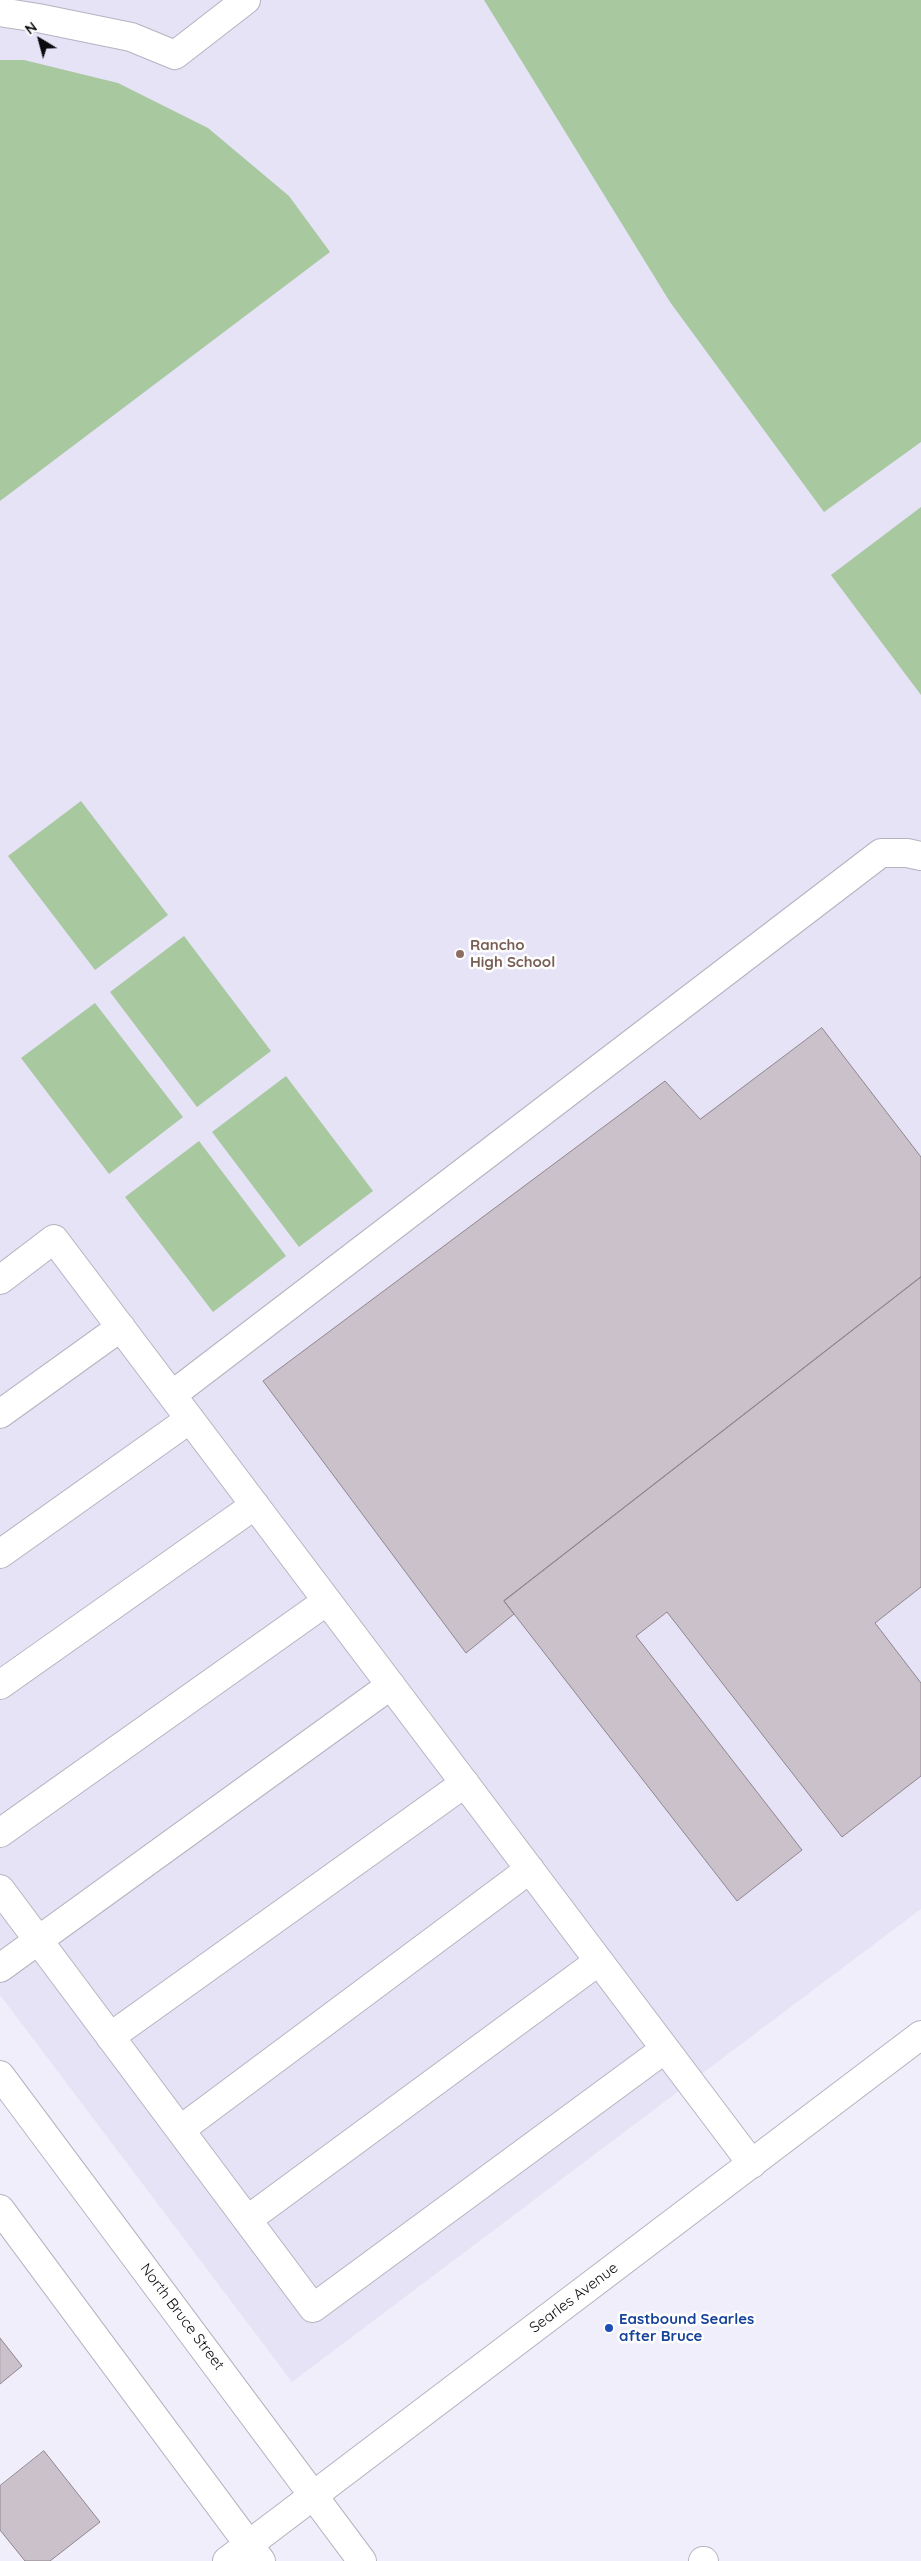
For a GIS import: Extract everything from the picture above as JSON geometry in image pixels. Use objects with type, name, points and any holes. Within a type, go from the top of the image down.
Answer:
[{"type":"main road","points":[[38,18],[60,0]]},
{"type":"main road","points":[[0,12],[38,18],[131,38],[175,55],[246,0]]},
{"type":"main road","points":[[172,1395],[882,853],[906,852],[921,856]]},
{"type":"main road","points":[[0,1280],[54,1239],[752,2164]]},
{"type":"main road","points":[[0,1414],[121,1327]]},
{"type":"main road","points":[[0,1554],[190,1419]]},
{"type":"main road","points":[[0,1685],[255,1505]]},
{"type":"main road","points":[[0,1833],[328,1601]]},
{"type":"main road","points":[[0,1968],[391,1685]]},
{"type":"main road","points":[[110,2037],[465,1783]]},
{"type":"main road","points":[[180,2130],[530,1869]]},
{"type":"main road","points":[[0,1889],[313,2308],[665,2049]]},
{"type":"main road","points":[[247,2220],[599,1961]]},
{"type":"main road","name":"Searles Avenue","points":[[227,2561],[255,2553],[314,2495],[921,2035]]},
{"type":"main road","name":"North Bruce Street","points":[[0,2075],[362,2561]]},
{"type":"main road","points":[[0,2209],[255,2553]]},
{"type":"shaded area","name":"Rancho High School","points":[[0,0],[921,0],[921,1909],[292,2382],[0,1995]]},
{"type":"green space","points":[[484,0],[921,0],[921,442],[824,512],[670,302]]},
{"type":"green space","points":[[0,60],[24,60],[118,83],[208,128],[289,196],[330,252],[0,501]]},
{"type":"green space","points":[[921,507],[921,695],[831,575]]},
{"type":"green space","points":[[81,801],[168,915],[95,970],[8,856]]},
{"type":"green space","points":[[184,936],[271,1051],[197,1107],[110,992]]},
{"type":"green space","points":[[95,1003],[183,1117],[109,1174],[21,1058]]},
{"type":"green space","points":[[286,1076],[373,1191],[299,1247],[212,1132]]},
{"type":"green space","points":[[199,1141],[286,1256],[213,1312],[125,1197]]},
{"type":"building","points":[[822,1028],[921,1157],[921,1277],[504,1601],[514,1614],[466,1653],[263,1381],[665,1081],[700,1119]]},
{"type":"building","points":[[921,1277],[921,1587],[875,1623],[921,1683],[921,1776],[842,1837],[667,1612],[636,1636],[802,1850],[737,1901],[504,1601]]},
{"type":"building","points":[[0,2338],[22,2366],[0,2384]]},
{"type":"building","points":[[44,2451],[100,2522],[50,2561],[25,2561],[0,2530],[0,2486]]},
{"type":"place","name":"Rancho High School","points":[[460,954]]},
{"type":"place","name":"Eastbound Searles after Bruce","points":[[609,2328]]}]
